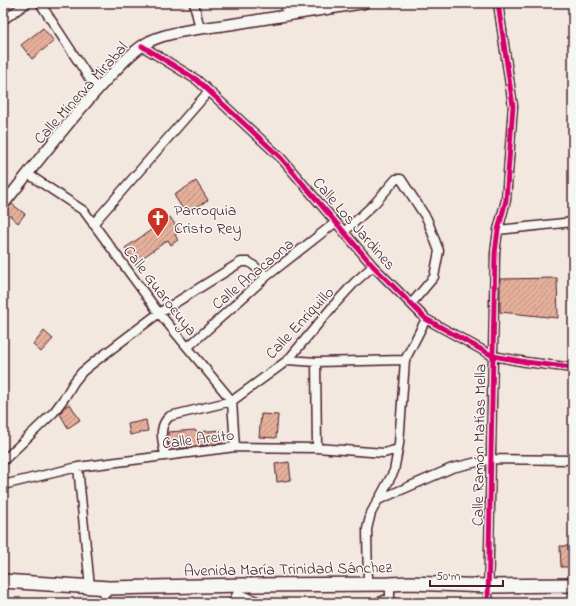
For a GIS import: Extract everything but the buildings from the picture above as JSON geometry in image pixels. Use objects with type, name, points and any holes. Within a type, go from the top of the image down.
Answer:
[{"type":"main road","name":"Avenida María Trinidad Sánchez","points":[[3,581],[109,588],[240,589],[410,583],[488,586],[573,585]]},
{"type":"street","points":[[3,20],[27,3]]},
{"type":"street","points":[[40,3],[97,90]]},
{"type":"street","points":[[194,3],[200,29]]},
{"type":"street","points":[[284,3],[288,16]]},
{"type":"street","name":"Calle Minerva Mirabal","points":[[3,204],[68,123],[97,90],[127,58],[142,46],[170,34],[364,3]]},
{"type":"street","name":"Calle Ramón Matías Mella","points":[[488,603],[495,253],[498,230],[506,200],[513,106],[498,3]]},
{"type":"street","name":"Calle Los Jardines","points":[[142,46],[197,80],[281,158],[373,266],[426,320],[493,356],[573,368]]},
{"type":"street","points":[[93,224],[209,91]]},
{"type":"street","name":"Calle Guarocuya","points":[[28,174],[84,211],[159,313],[232,401]]},
{"type":"street","points":[[344,232],[375,203],[396,179],[401,179],[427,219],[439,250],[434,277],[411,304]]},
{"type":"street","name":"Calle Anacaona","points":[[188,347],[267,276],[336,222]]},
{"type":"street","points":[[498,230],[573,222]]},
{"type":"street","points":[[3,461],[54,412],[82,372],[159,313],[242,262],[249,262],[267,276]]},
{"type":"street","name":"Calle Enriquillo","points":[[165,456],[161,429],[164,421],[170,416],[232,401],[288,360],[333,306],[355,282],[373,266]]},
{"type":"street","points":[[368,585],[367,529],[371,513],[394,471],[398,449],[405,360],[426,320]]},
{"type":"street","points":[[288,360],[316,362],[405,360]]},
{"type":"street","points":[[316,362],[317,448]]},
{"type":"street","points":[[232,401],[235,447]]},
{"type":"street","name":"Calle Areito","points":[[3,485],[78,467],[235,447],[317,448],[384,453],[398,449]]},
{"type":"street","points":[[378,500],[452,468],[490,459],[573,460]]},
{"type":"street","points":[[78,467],[90,587]]},
{"type":"street","points":[[377,603],[390,601],[390,584]]},
{"type":"street","points":[[100,603],[109,588]]},
{"type":"street","points":[[232,603],[240,589],[262,603]]},
{"type":"cycle path","points":[[488,603],[495,253],[498,230],[506,200],[513,106],[498,3]]},
{"type":"cycle path","points":[[142,46],[197,80],[281,158],[373,266],[426,319],[493,356],[573,368]]},
{"type":"place","name":"Parroquia Cristo Rey","points":[[158,238]]}]
